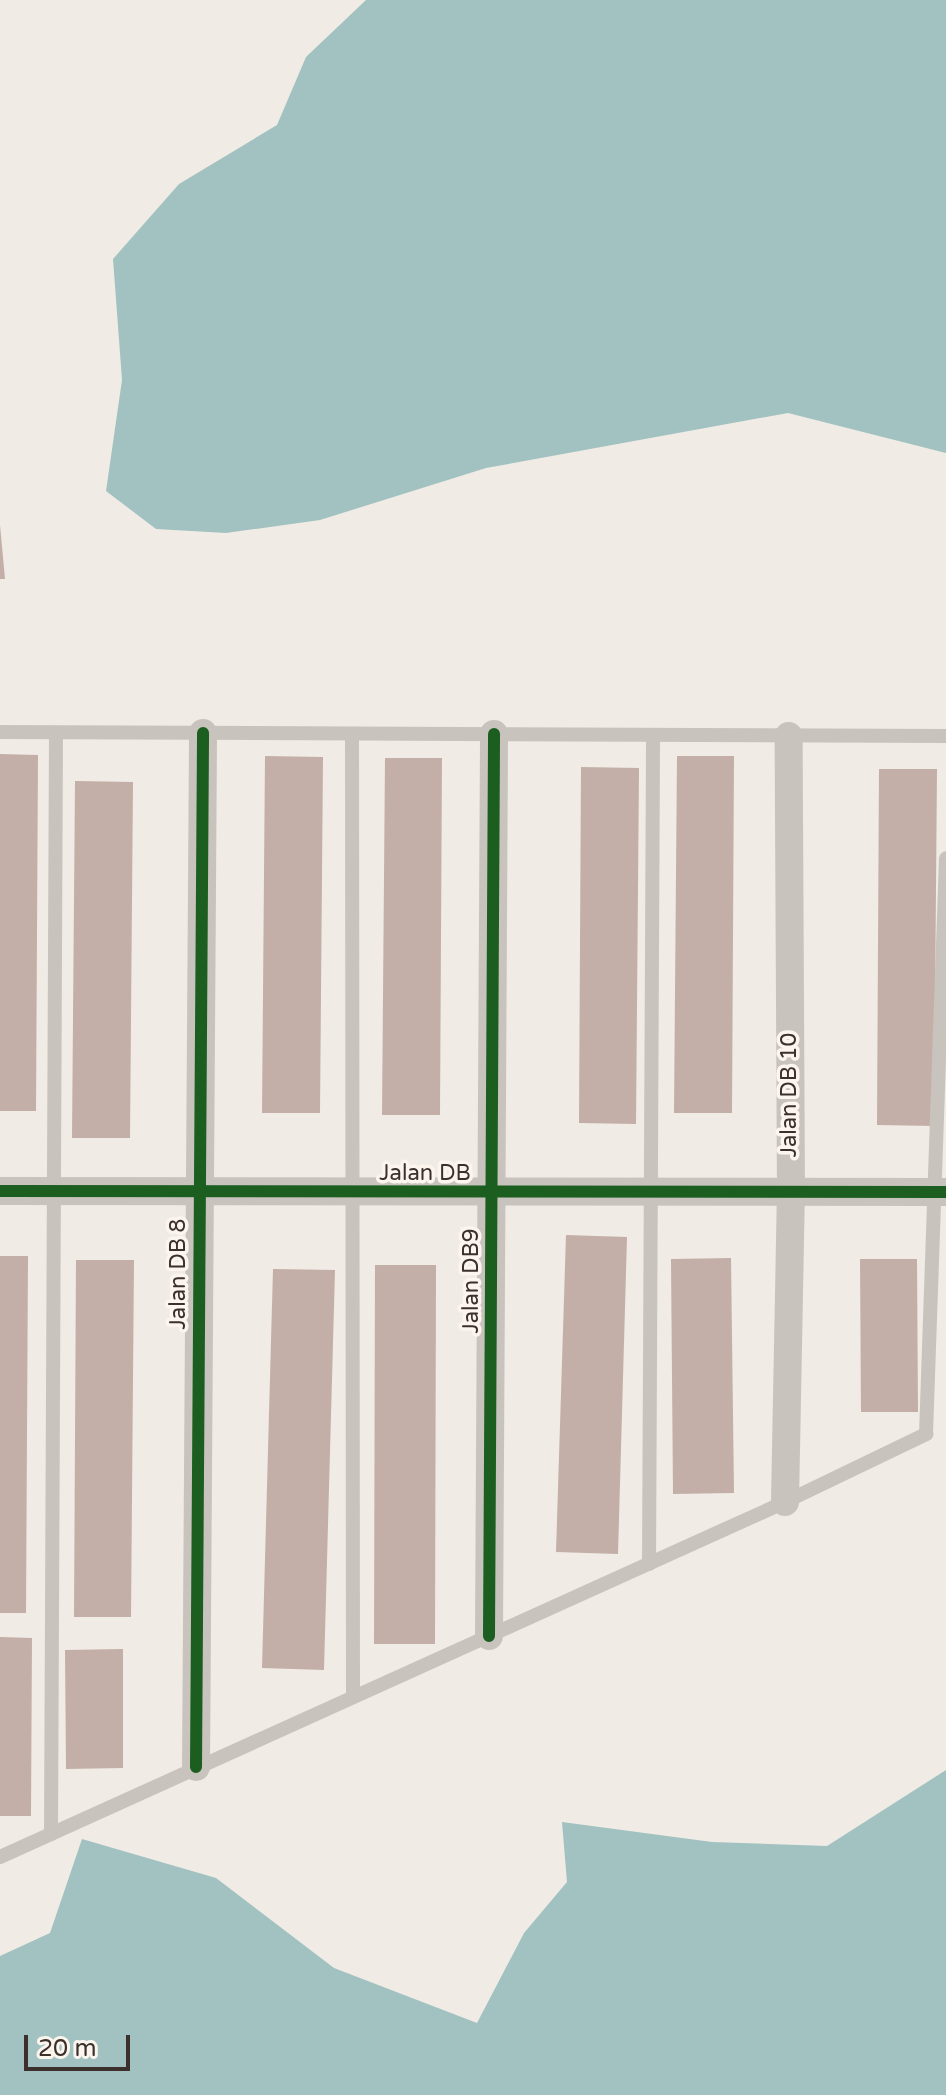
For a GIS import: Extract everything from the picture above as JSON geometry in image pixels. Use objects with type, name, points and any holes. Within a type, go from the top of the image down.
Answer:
[{"type":"street","name":"Jalan DB 8","points":[[196,1767],[203,733]]},
{"type":"street","name":"Jalan DB9","points":[[489,1636],[494,734]]},
{"type":"street","name":"Jalan DB 10","points":[[785,1502],[791,1194],[789,736]]},
{"type":"street","name":"Jalan DB","points":[[0,1191],[200,1194],[941,1192]]},
{"type":"lane","points":[[0,732],[946,736]]},
{"type":"lane","points":[[51,1834],[56,733]]},
{"type":"lane","points":[[352,734],[353,1697]]},
{"type":"lane","points":[[649,1564],[653,735]]},
{"type":"lane","points":[[0,1857],[785,1502],[926,1434],[941,1192],[946,858]]},
{"type":"water","points":[[366,0],[946,0],[946,453],[788,413],[486,468],[320,520],[226,533],[156,529],[106,491],[122,380],[113,259],[179,184],[277,125],[306,57]]},
{"type":"water","points":[[946,1770],[946,2095],[0,2095],[0,1956],[50,1933],[82,1839],[216,1878],[334,1968],[477,2023],[524,1933],[567,1882],[562,1822],[712,1842],[827,1846]]},
{"type":"building","points":[[0,525],[5,579],[0,579]]},
{"type":"building","points":[[0,754],[38,755],[36,1111],[0,1111]]},
{"type":"building","points":[[265,756],[323,757],[320,1113],[262,1113]]},
{"type":"building","points":[[677,756],[734,756],[732,1113],[674,1113]]},
{"type":"building","points":[[385,758],[442,758],[440,1115],[382,1115]]},
{"type":"building","points":[[581,767],[639,768],[636,1124],[579,1123]]},
{"type":"building","points":[[879,769],[937,769],[934,1126],[877,1125]]},
{"type":"building","points":[[75,781],[133,782],[130,1138],[72,1138]]},
{"type":"building","points":[[566,1235],[627,1237],[618,1554],[556,1552]]},
{"type":"building","points":[[0,1256],[28,1256],[26,1613],[0,1613]]},
{"type":"building","points":[[731,1258],[734,1493],[673,1494],[671,1259]]},
{"type":"building","points":[[860,1259],[917,1259],[918,1412],[861,1412]]},
{"type":"building","points":[[76,1260],[134,1260],[131,1617],[74,1617]]},
{"type":"building","points":[[375,1265],[436,1265],[435,1644],[374,1644]]},
{"type":"building","points":[[273,1269],[335,1270],[324,1670],[262,1668]]},
{"type":"building","points":[[0,1637],[32,1638],[31,1816],[0,1816]]},
{"type":"building","points":[[123,1649],[123,1768],[66,1769],[65,1650]]},
{"type":"cycle path","points":[[196,1767],[203,733]]},
{"type":"cycle path","points":[[489,1636],[494,734]]},
{"type":"cycle path","points":[[0,1191],[946,1192]]}]
